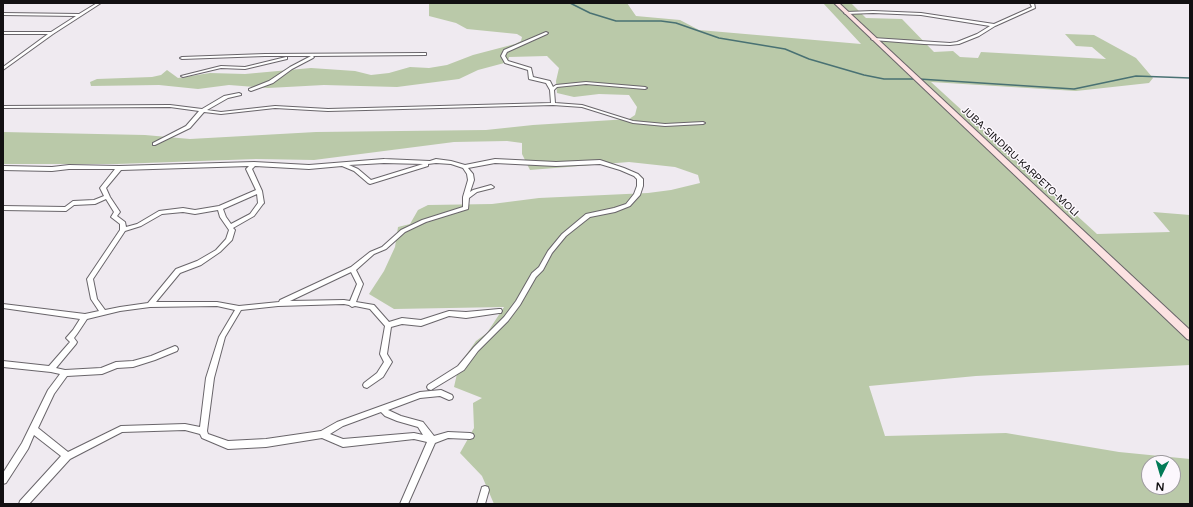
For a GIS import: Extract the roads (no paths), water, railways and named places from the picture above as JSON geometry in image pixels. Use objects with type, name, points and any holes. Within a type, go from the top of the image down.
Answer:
[{"type":"main road","name":"JUBA-SINDIRU-KARPETO-MOLI","points":[[836,3],[1190,336]]},
{"type":"street","points":[[3,68],[78,15],[99,3]]},
{"type":"street","points":[[873,39],[924,44],[958,43],[1034,7],[1032,3]]},
{"type":"street","points":[[846,13],[873,12],[921,14],[994,25]]},
{"type":"street","points":[[3,14],[78,15]]},
{"type":"street","points":[[3,33],[52,33]]},
{"type":"street","points":[[546,33],[505,50],[503,56],[506,62],[530,68],[531,78],[548,82],[552,90],[553,104]]},
{"type":"street","points":[[182,58],[265,55],[425,54]]},
{"type":"street","points":[[251,90],[271,82],[303,61],[316,55]]},
{"type":"street","points":[[183,76],[221,67],[245,68],[294,56]]},
{"type":"street","points":[[552,90],[556,86],[586,83],[645,88]]},
{"type":"street","points":[[155,144],[188,127],[203,110],[226,97],[239,94]]},
{"type":"street","points":[[3,107],[170,106],[221,113],[275,107],[328,110],[553,104],[582,106],[634,122],[665,125],[703,123]]},
{"type":"street","points":[[3,168],[119,168],[254,164],[309,167],[341,163],[384,161],[430,163]]},
{"type":"street","points":[[341,163],[356,170],[370,182],[436,161],[465,167],[495,161],[556,164],[600,162],[622,168],[636,175],[640,179],[640,186],[637,195],[628,205],[615,210],[588,215],[564,235],[550,252],[541,268],[534,275],[518,303],[506,319],[476,349],[461,368],[431,387]]},
{"type":"street","points":[[230,227],[252,215],[261,203],[259,191],[249,168],[254,164]]},
{"type":"street","points":[[278,304],[353,269],[372,253],[384,248],[403,231],[424,221],[466,208],[466,197],[470,174],[465,167]]},
{"type":"street","points":[[103,312],[94,299],[90,280],[123,230],[123,223],[114,217],[117,212],[103,188],[119,168]]},
{"type":"street","points":[[466,197],[475,191],[491,187]]},
{"type":"street","points":[[123,230],[139,225],[161,212],[183,210],[195,212],[220,208],[259,191]]},
{"type":"street","points":[[3,208],[66,209],[73,203],[95,202],[107,197]]},
{"type":"street","points":[[150,305],[178,271],[199,263],[218,250],[229,240],[232,230],[223,217],[220,208]]},
{"type":"street","points":[[352,304],[360,284],[353,269]]},
{"type":"street","points":[[3,306],[85,317],[103,312],[150,305],[217,304],[239,308],[278,304],[344,302],[372,307],[388,324]]},
{"type":"street","points":[[239,308],[222,337],[210,378],[203,431],[205,436],[228,445],[266,443],[322,434],[340,424],[420,394],[441,393],[449,397]]},
{"type":"street","points":[[388,324],[402,321],[421,323],[449,314],[466,315],[499,311]]},
{"type":"street","points":[[51,369],[74,342],[69,338],[76,332],[85,317]]},
{"type":"street","points":[[367,385],[380,375],[388,362],[383,354],[388,324]]},
{"type":"street","points":[[3,364],[65,372],[102,371],[116,365],[133,364],[153,358],[175,349]]},
{"type":"street","points":[[3,480],[33,429],[51,392],[65,372]]},
{"type":"street","points":[[382,409],[388,414],[400,419],[420,424],[432,440]]},
{"type":"street","points":[[23,504],[67,456],[120,429],[184,427],[203,431]]},
{"type":"street","points":[[33,429],[67,456]]},
{"type":"street","points":[[322,434],[343,442],[414,436],[432,440],[448,435],[470,436]]},
{"type":"street","points":[[404,504],[432,440]]},
{"type":"street","points":[[481,504],[485,490]]},
{"type":"waterway","points":[[570,3],[590,13],[616,21],[661,21],[676,23],[719,38],[785,49],[809,59],[864,75],[884,79],[914,79]]},
{"type":"waterway","points":[[919,79],[1074,89],[1136,76],[1190,78]]}]
